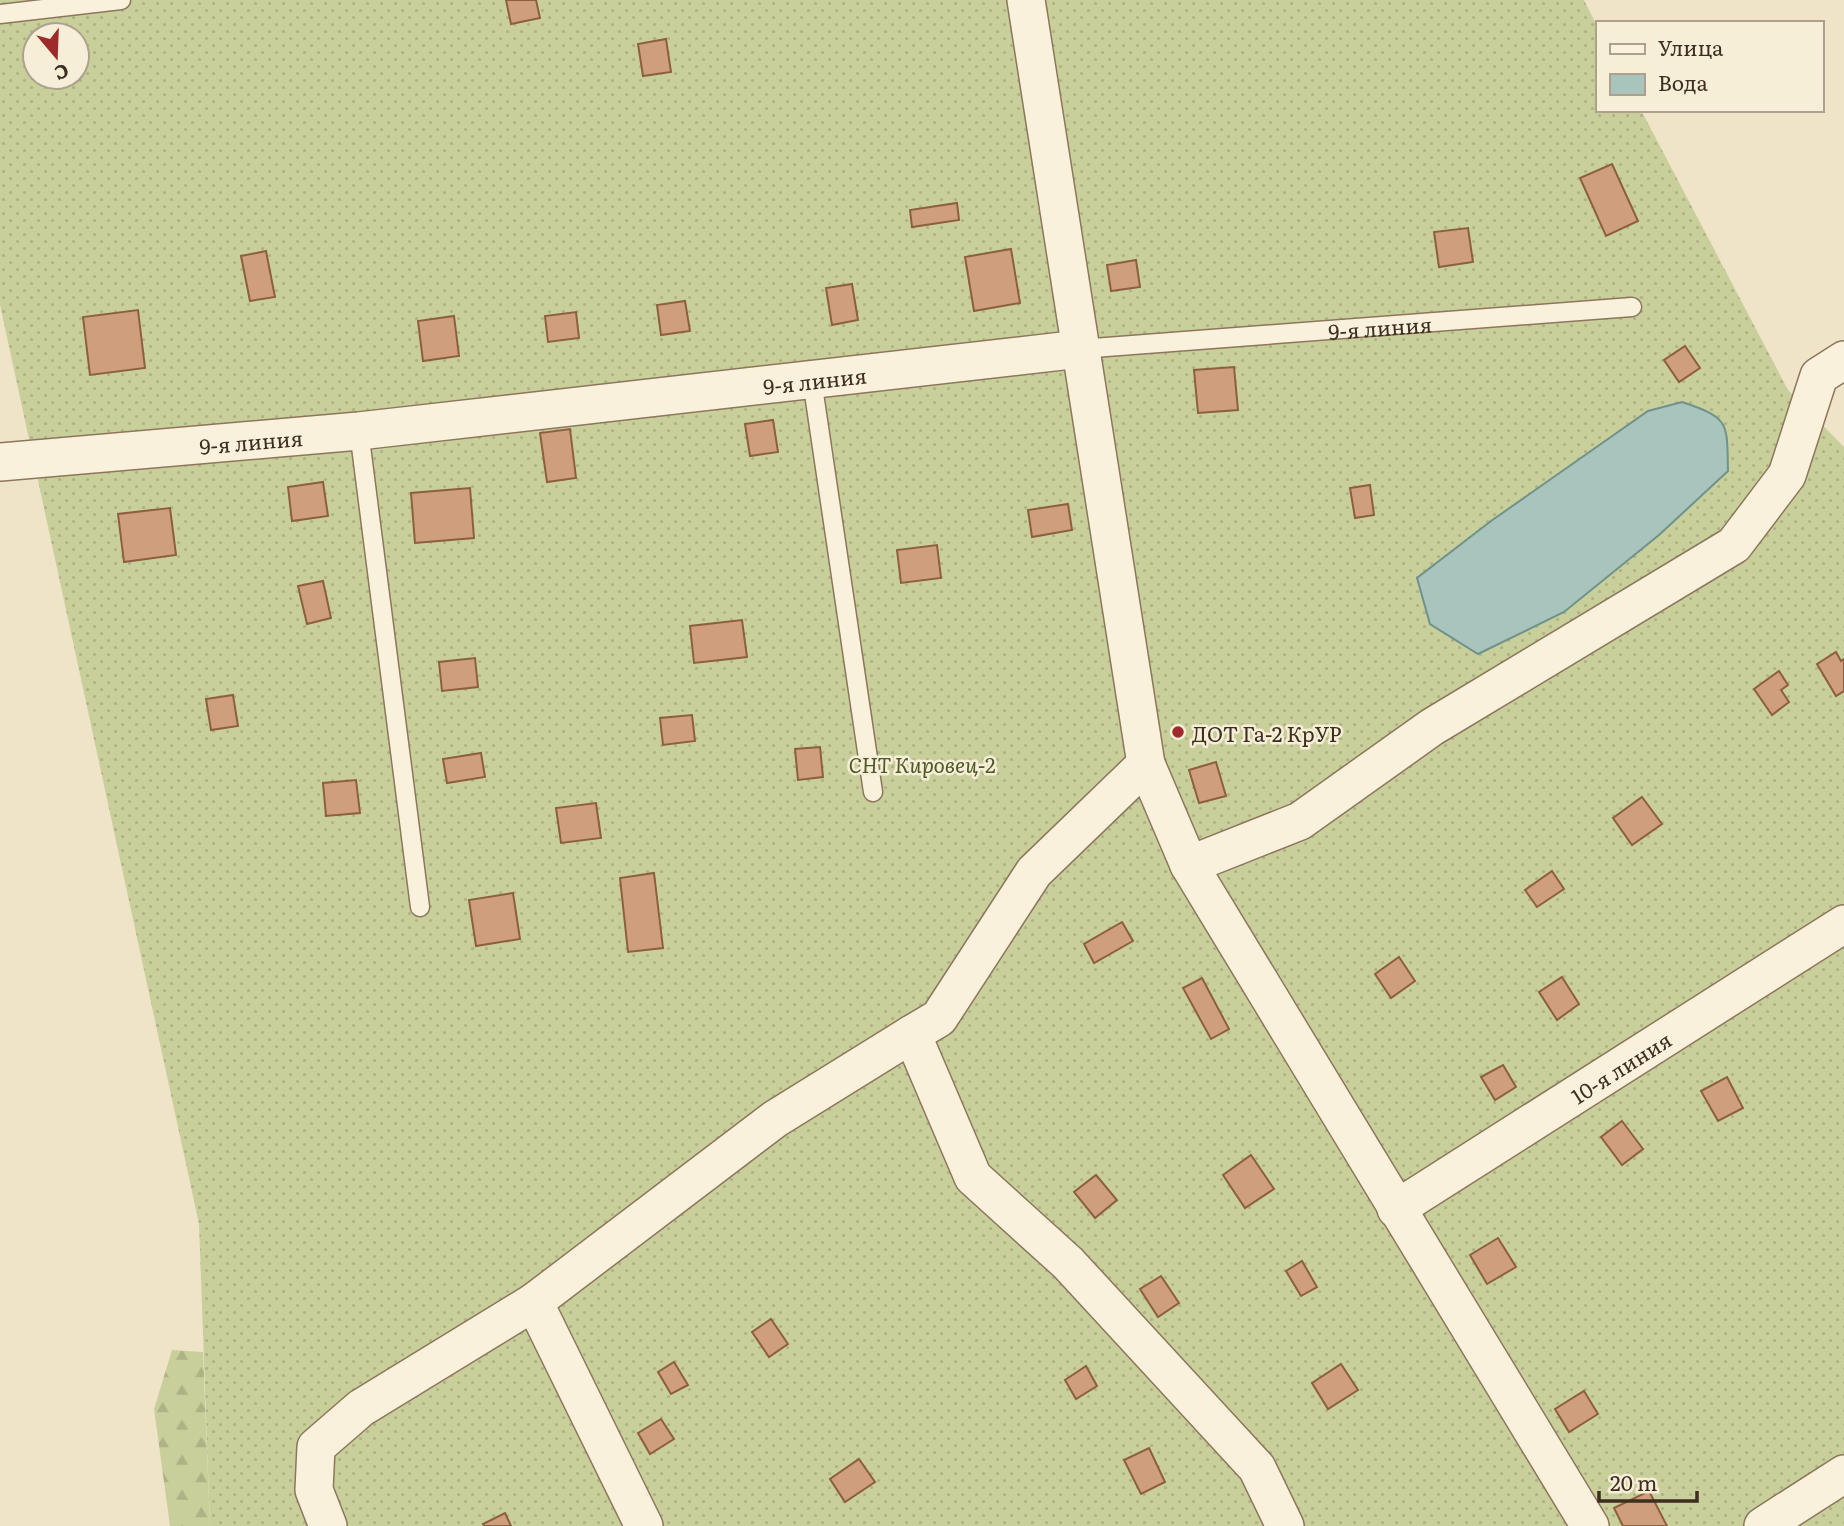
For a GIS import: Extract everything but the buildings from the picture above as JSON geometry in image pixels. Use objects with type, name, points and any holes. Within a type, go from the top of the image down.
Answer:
[{"type":"street","points":[[1026,0],[1146,764],[1189,865],[1396,1209],[1545,1447],[1590,1526]]},
{"type":"street","name":"9-я линия","points":[[0,462],[359,431],[1080,349]]},
{"type":"street","points":[[1189,865],[1300,821],[1432,727],[1734,545],[1787,475],[1819,376],[1844,360]]},
{"type":"street","points":[[328,1526],[314,1490],[316,1447],[361,1408],[534,1302],[775,1119],[939,1018],[1034,872],[1146,764]]},
{"type":"street","name":"10-я линия","points":[[1396,1209],[1844,924]]},
{"type":"street","points":[[912,1034],[973,1177],[1069,1263],[1257,1468],[1285,1526]]},
{"type":"street","points":[[534,1302],[643,1526]]},
{"type":"street","points":[[1763,1526],[1844,1474]]},
{"type":"lane","points":[[0,14],[121,0]]},
{"type":"lane","name":"9-я линия","points":[[1080,349],[1632,307]]},
{"type":"lane","points":[[813,380],[873,792]]},
{"type":"lane","points":[[359,431],[420,907]]},
{"type":"green space","name":"СНТ Кировец-2","points":[[0,0],[1584,0],[1596,24],[1596,112],[1642,112],[1788,390],[1844,447],[1844,1526],[210,1526],[199,1224],[0,305]]},
{"type":"green space","points":[[172,1350],[203,1352],[210,1526],[170,1526],[154,1409]]},
{"type":"water","points":[[1682,402],[1709,413],[1723,424],[1726,432],[1728,471],[1659,535],[1564,612],[1478,654],[1430,624],[1417,578],[1491,521],[1648,411]]},
{"type":"place","name":"ДОТ Га-2 КрУР","points":[[1178,732]]}]
